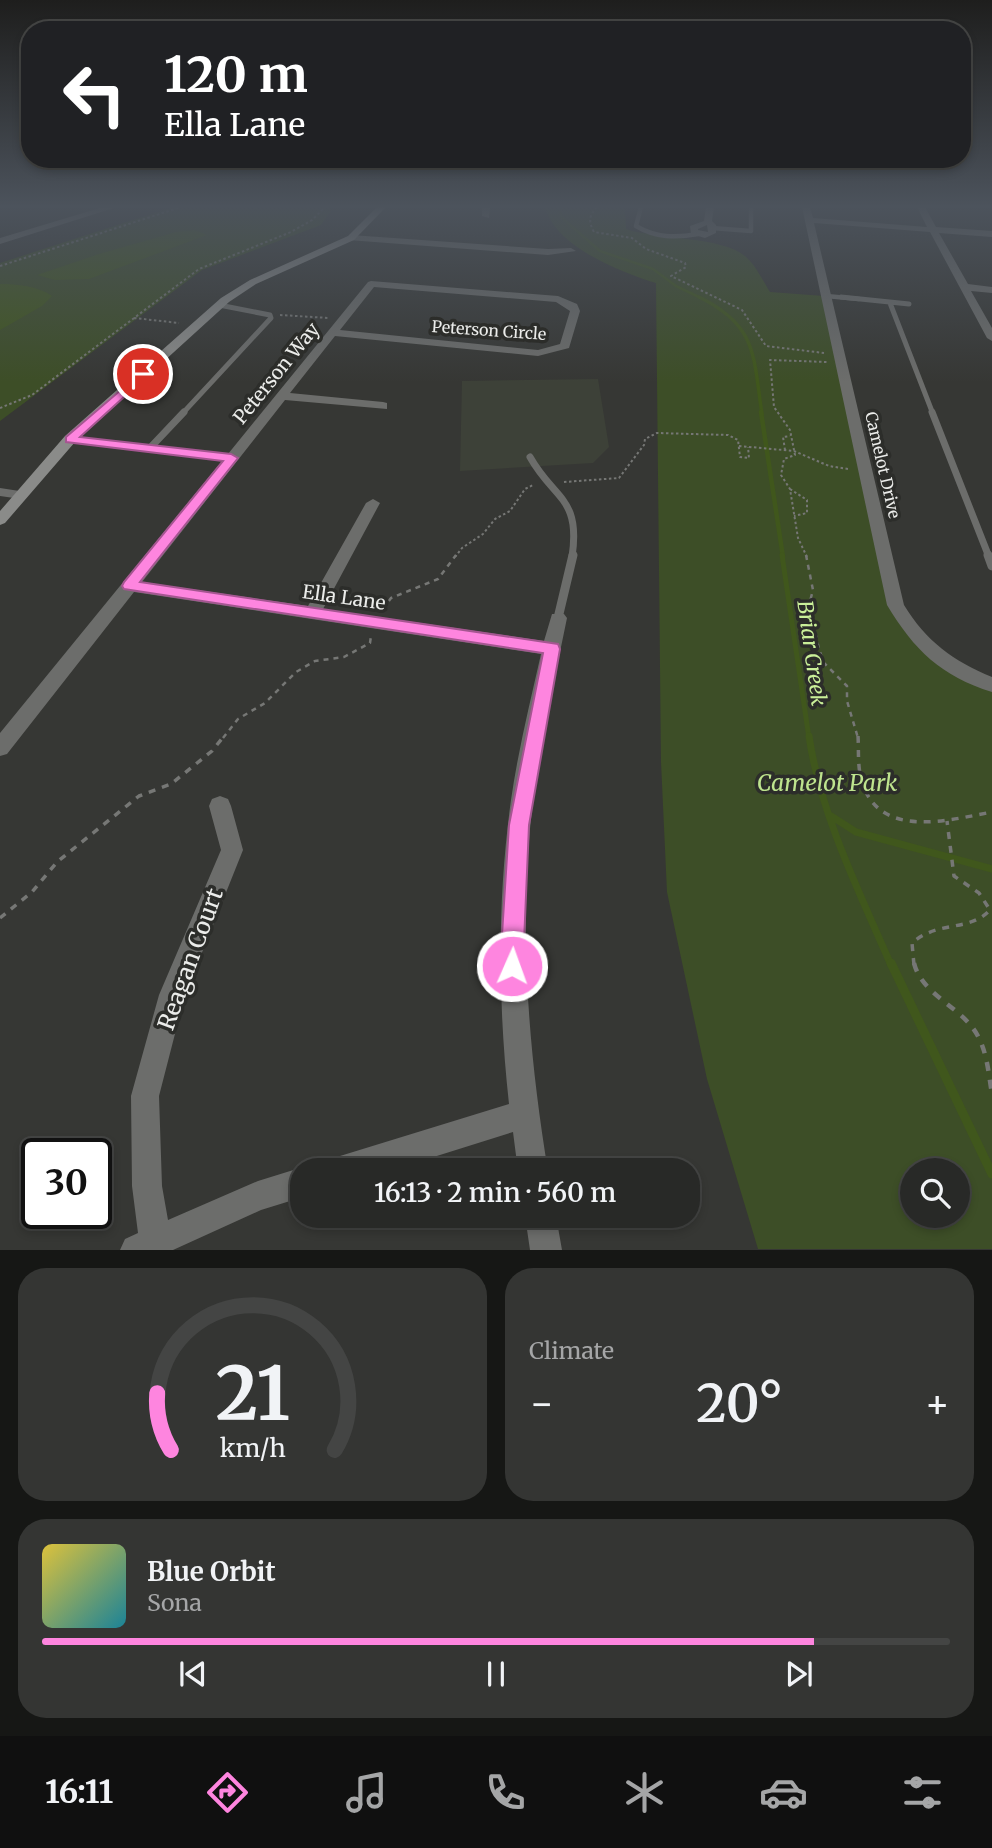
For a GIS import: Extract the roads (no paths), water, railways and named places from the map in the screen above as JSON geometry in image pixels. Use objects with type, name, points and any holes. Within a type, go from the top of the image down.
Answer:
[{"type":"street","points":[[0,520],[70,439],[219,305],[253,282],[290,265]]},
{"type":"street","name":"Camelot Drive","points":[[819,265],[896,605],[922,646],[943,661],[992,685]]},
{"type":"street","points":[[952,265],[992,338]]},
{"type":"street","name":"Peterson Way","points":[[0,748],[371,284]]},
{"type":"street","name":"Peterson Circle","points":[[333,333],[538,353],[565,346],[575,311],[573,306],[558,299],[371,284]]},
{"type":"street","points":[[965,289],[992,292]]},
{"type":"street","points":[[283,396],[383,407]]},
{"type":"street","points":[[70,439],[231,458]]},
{"type":"street","points":[[0,492],[21,495]]},
{"type":"street","points":[[312,614],[373,503]]},
{"type":"street","name":"Ella Lane","points":[[130,586],[552,649]]},
{"type":"street","points":[[531,1158],[524,1114],[512,966],[515,884],[519,825],[527,771],[558,618]]},
{"type":"street","name":"Reagan Court","points":[[146,1245],[145,1096],[172,995],[232,850],[220,806]]},
{"type":"street","points":[[382,1158],[524,1114]]},
{"type":"street","points":[[146,1245],[258,1196],[290,1186]]},
{"type":"street","points":[[542,1228],[546,1250]]},
{"type":"lane","points":[[826,296],[908,304]]},
{"type":"lane","points":[[890,303],[992,566]]},
{"type":"lane","points":[[149,449],[271,318],[270,315],[219,305]]},
{"type":"lane","points":[[530,457],[568,504],[576,530],[558,618]]},
{"type":"waterway","name":"Briar Creek","points":[[642,265],[700,297]]},
{"type":"waterway","name":"Briar Creek","points":[[700,297],[732,319],[742,331],[754,359],[762,414]]},
{"type":"waterway","name":"Briar Creek","points":[[761,412],[783,557]]},
{"type":"waterway","name":"Briar Creek","points":[[782,555],[809,738]]},
{"type":"waterway","name":"Briar Creek","points":[[809,736],[814,765],[832,824],[891,965]]},
{"type":"waterway","points":[[831,816],[856,832],[992,869]]},
{"type":"waterway","name":"Briar Creek","points":[[891,963],[992,1174]]},
{"type":"park label","name":"Camelot Park","points":[[827,782]]}]
